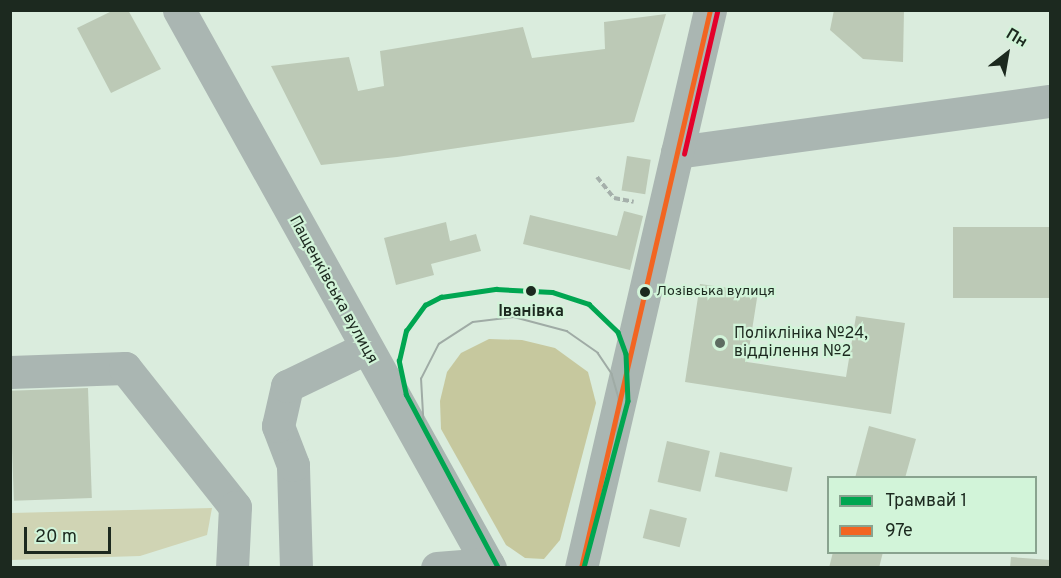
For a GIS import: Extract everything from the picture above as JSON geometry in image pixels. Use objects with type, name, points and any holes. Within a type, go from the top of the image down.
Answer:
[{"type":"street","name":"Пащенківська вулиця","points":[[179,10],[489,566]]},
{"type":"street","points":[[580,567],[710,10]]},
{"type":"street","points":[[676,152],[1050,101]]},
{"type":"street","points":[[296,567],[292,465],[278,426],[287,386],[366,348]]},
{"type":"street","points":[[10,372],[125,368],[235,507],[232,567]]},
{"type":"street","points":[[437,567],[489,566]]},
{"type":"path","points":[[597,177],[615,198],[643,203]]},
{"type":"green space","points":[[489,339],[522,340],[555,348],[588,372],[596,403],[560,540],[544,559],[525,558],[506,545],[441,429],[440,401],[447,372],[461,353]]},
{"type":"green space","points":[[212,508],[207,535],[140,556],[11,560],[11,513]]},
{"type":"building","points":[[114,10],[128,10],[161,69],[111,93],[77,28]]},
{"type":"building","points":[[834,10],[904,10],[903,62],[863,59],[830,30]]},
{"type":"building","points":[[666,14],[634,122],[397,157],[321,165],[271,66],[349,57],[358,91],[384,86],[380,51],[523,27],[532,58],[605,49],[604,22]]},
{"type":"building","points":[[627,156],[651,160],[645,194],[622,191]]},
{"type":"building","points":[[624,211],[643,216],[630,270],[523,244],[530,215],[617,236]]},
{"type":"building","points":[[446,222],[450,241],[476,234],[481,251],[431,264],[434,275],[396,285],[384,238]]},
{"type":"building","points":[[953,227],[1050,227],[1050,298],[953,298]]},
{"type":"building","name":"Поліклініка №24, відділення №2","points":[[700,284],[758,292],[747,362],[846,377],[856,316],[905,323],[891,414],[685,382]]},
{"type":"building","points":[[88,388],[92,498],[14,501],[10,391]]},
{"type":"building","points":[[869,426],[916,439],[906,476],[856,476]]},
{"type":"building","points":[[667,441],[710,451],[700,492],[658,482]]},
{"type":"building","points":[[720,452],[792,467],[787,492],[715,476]]},
{"type":"building","points":[[650,509],[687,518],[680,547],[643,538]]},
{"type":"building","points":[[832,554],[882,554],[879,568],[829,568]]},
{"type":"building","points":[[1011,557],[1050,560],[1050,568],[1010,568]]},
{"type":"tram line","name":"1","points":[[498,568],[406,395],[399,361],[406,331],[425,305],[441,297],[496,289],[552,292],[589,304],[618,332],[626,354],[628,401],[584,568]]},
{"type":"tram line","points":[[424,432],[421,379],[439,344],[473,322],[514,317],[567,331],[598,353],[612,374],[619,398],[617,442]]},
{"type":"transit line","name":"97е","points":[[581,568],[710,10]]},
{"type":"transit line","points":[[684,154],[717,12]]},
{"type":"place","name":"Іванівка","points":[[531,291]]},
{"type":"place","name":"Лозівська вулиця","points":[[645,292]]},
{"type":"place","name":"Поліклініка №24, відділення №2","points":[[720,343]]}]
